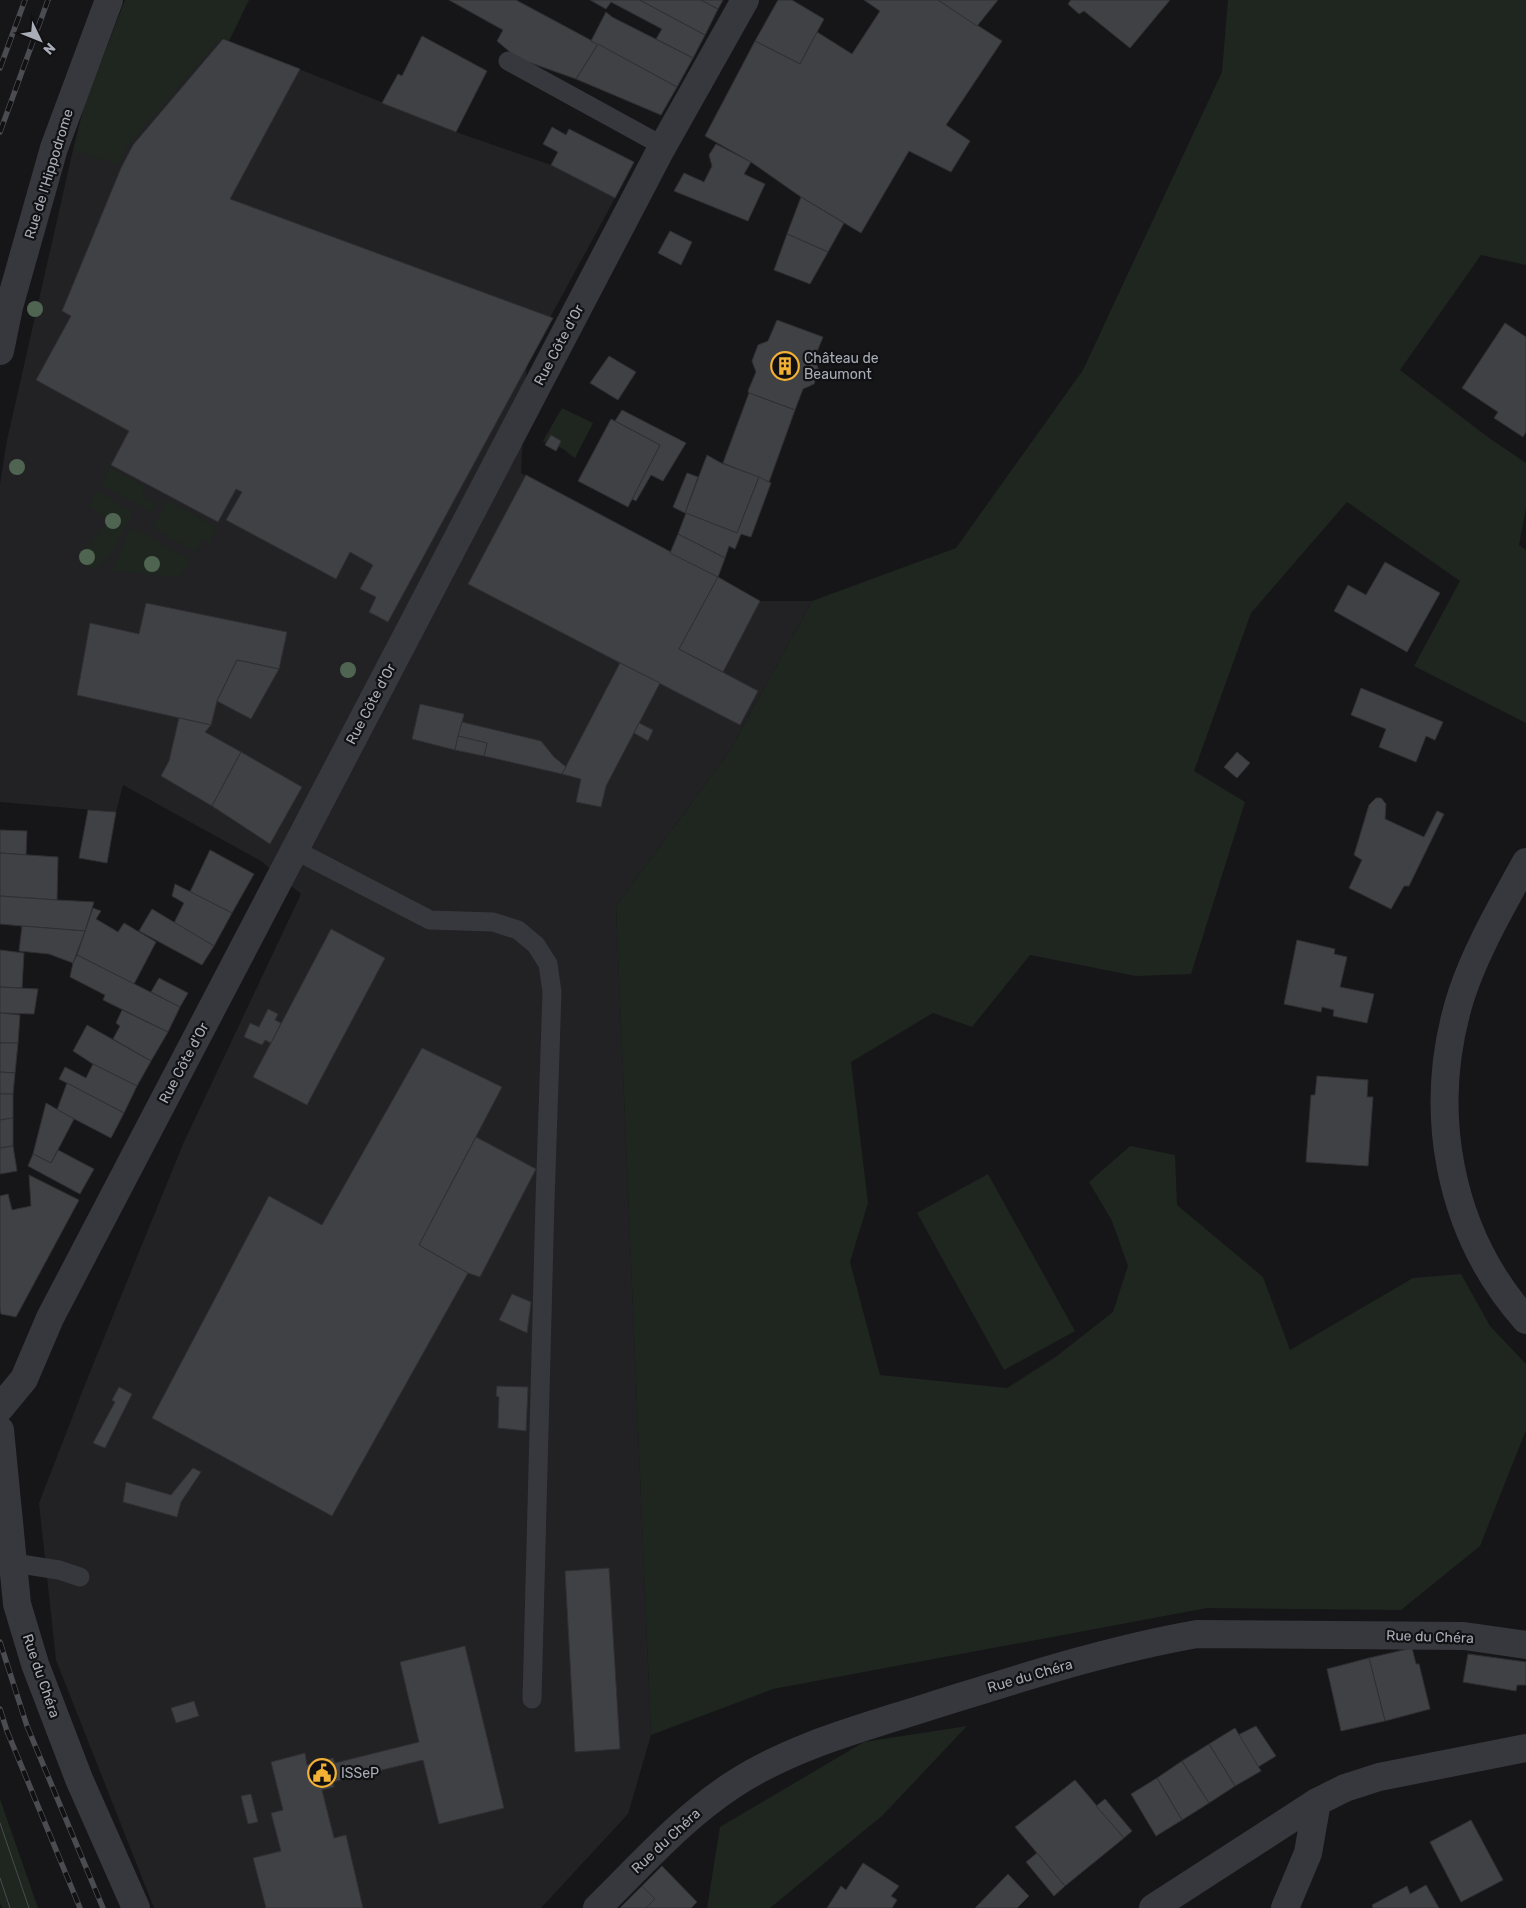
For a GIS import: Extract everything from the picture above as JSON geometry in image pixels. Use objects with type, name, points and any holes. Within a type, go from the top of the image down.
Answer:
[{"type":"street","name":"Rue de l'Hippodrome","points":[[0,351],[10,307],[54,148],[109,0]]},
{"type":"street","name":"Rue Côte d'Or","points":[[0,1408],[24,1379],[50,1318],[663,146],[745,0]]},
{"type":"street","points":[[1526,862],[1482,946],[1462,994],[1451,1034],[1446,1066],[1448,1157],[1462,1209],[1483,1259],[1526,1320]]},
{"type":"street","name":"Rue du Chéra","points":[[0,1430],[17,1604],[35,1664],[79,1779],[136,1908]]},
{"type":"street","name":"Rue du Chéra","points":[[597,1908],[695,1812],[756,1771],[796,1752],[844,1734],[1042,1671],[1164,1640],[1197,1634],[1464,1636],[1526,1645]]},
{"type":"street","points":[[1153,1908],[1317,1802],[1345,1788],[1379,1777],[1526,1748]]},
{"type":"street","points":[[1286,1908],[1308,1853],[1317,1802]]},
{"type":"lane","points":[[508,61],[663,146]]},
{"type":"lane","points":[[295,850],[430,920],[493,922],[518,930],[536,945],[548,964],[552,992],[532,1699]]},
{"type":"lane","points":[[14,1563],[33,1564],[80,1577]]},
{"type":"shaded area","points":[[125,0],[249,0],[229,41],[221,38],[126,147],[119,165],[73,150],[84,106]]},
{"type":"shaded area","points":[[1228,0],[1526,0],[1526,265],[1481,255],[1400,370],[1489,438],[1526,463],[1526,508],[1519,545],[1526,550],[1526,723],[1414,666],[1460,581],[1347,502],[1251,613],[1194,771],[1245,802],[1191,974],[1136,976],[1030,955],[972,1027],[933,1013],[851,1062],[868,1203],[850,1262],[880,1375],[1007,1388],[1057,1356],[1113,1312],[1128,1266],[1112,1221],[1089,1182],[1130,1146],[1175,1155],[1177,1205],[1263,1277],[1290,1350],[1413,1278],[1461,1274],[1490,1326],[1526,1364],[1526,1430],[1480,1546],[1401,1610],[1207,1608],[773,1689],[651,1735],[616,906],[729,752],[812,601],[956,548],[1083,370],[1222,72]]},
{"type":"shaded area","points":[[131,5],[229,41],[456,132],[551,165],[615,198],[527,360],[521,473],[760,601],[812,601],[729,752],[616,906],[651,1735],[628,1814],[541,1908],[154,1908],[56,1660],[39,1503],[183,1144],[301,894],[261,861],[123,785],[116,812],[0,802],[0,484],[7,440],[73,150]]},
{"type":"shaded area","points":[[562,408],[593,423],[575,458],[561,448],[559,447],[557,450],[543,441]]},
{"type":"shaded area","points":[[110,467],[143,486],[142,495],[156,504],[151,512],[101,484]]},
{"type":"shaded area","points":[[97,491],[133,512],[114,549],[95,570],[75,560],[109,522],[89,505]]},
{"type":"shaded area","points":[[168,500],[217,528],[209,543],[202,540],[196,552],[152,528]]},
{"type":"shaded area","points":[[131,527],[191,560],[178,577],[112,571]]},
{"type":"shaded area","points":[[988,1174],[1075,1331],[1004,1370],[917,1213]]},
{"type":"shaded area","points":[[967,1726],[883,1815],[770,1908],[707,1908],[720,1827],[864,1742]]},
{"type":"shaded area","points":[[0,1799],[38,1908],[2,1908],[0,1903]]},
{"type":"building","points":[[449,0],[516,0],[598,44],[576,79],[517,58],[497,41],[503,30]]},
{"type":"building","points":[[590,0],[640,0],[705,35],[693,58],[656,39],[662,29],[611,2],[606,9]]},
{"type":"building","points":[[640,0],[701,0],[718,9],[705,35]]},
{"type":"building","points":[[701,0],[723,0],[718,9]]},
{"type":"building","points":[[778,0],[792,0],[824,19],[800,64],[755,41]]},
{"type":"building","points":[[864,0],[938,0],[1002,41],[946,125],[970,141],[951,172],[909,151],[861,233],[801,197],[751,162],[705,136],[755,41],[800,64],[817,32],[852,54],[880,11]]},
{"type":"building","points":[[938,0],[998,0],[977,26]]},
{"type":"building","points":[[1071,0],[1170,0],[1130,48],[1084,11],[1079,14],[1068,4]]},
{"type":"building","points":[[606,12],[612,17],[693,58],[677,87],[591,41]]},
{"type":"building","points":[[422,36],[487,71],[456,132],[382,103],[398,74],[402,76]]},
{"type":"building","points":[[223,39],[300,69],[230,199],[553,318],[388,622],[369,612],[376,597],[360,589],[373,565],[350,552],[336,579],[226,520],[242,492],[236,489],[218,522],[111,465],[129,431],[36,380],[71,316],[62,311],[121,168],[133,145]]},
{"type":"building","points":[[598,44],[677,87],[661,115],[576,79]]},
{"type":"building","points":[[552,127],[566,135],[569,129],[634,162],[615,198],[551,165],[558,152],[543,144]]},
{"type":"building","points":[[716,144],[751,162],[744,174],[765,184],[748,221],[674,191],[684,173],[704,182],[712,166],[709,155]]},
{"type":"building","points":[[801,197],[844,223],[828,252],[787,234]]},
{"type":"building","points":[[670,231],[692,242],[681,265],[658,253]]},
{"type":"building","points":[[787,234],[828,252],[810,284],[774,270]]},
{"type":"building","name":"Château de Beaumont","points":[[777,320],[823,337],[814,359],[819,370],[814,384],[803,389],[795,410],[748,391],[756,372],[752,361],[758,345],[768,341]]},
{"type":"building","points":[[1505,323],[1526,337],[1526,432],[1523,437],[1494,418],[1498,412],[1462,388]]},
{"type":"building","points":[[609,356],[636,372],[618,400],[590,383]]},
{"type":"building","points":[[749,393],[795,410],[769,482],[723,463]]},
{"type":"building","points":[[622,410],[686,443],[663,481],[651,475],[636,501],[632,499],[660,445],[615,421]]},
{"type":"building","points":[[611,419],[660,445],[628,507],[578,481]]},
{"type":"building","points":[[551,435],[561,441],[556,451],[545,445]]},
{"type":"building","points":[[707,455],[721,463],[759,477],[737,533],[685,513]]},
{"type":"building","points":[[687,473],[698,477],[685,513],[673,507]]},
{"type":"building","points":[[526,475],[718,577],[679,649],[758,691],[740,725],[468,584]]},
{"type":"building","points":[[759,477],[771,483],[751,537],[741,534],[735,549],[729,546],[725,558],[678,534],[686,513],[737,533]]},
{"type":"building","points":[[678,534],[725,558],[718,577],[670,553]]},
{"type":"building","points":[[1385,562],[1440,593],[1407,652],[1334,611],[1348,585],[1366,595]]},
{"type":"building","points":[[718,577],[760,601],[723,672],[679,649]]},
{"type":"building","points":[[146,603],[287,632],[279,669],[237,660],[217,701],[211,725],[77,695],[90,623],[139,634]]},
{"type":"building","points":[[237,660],[279,669],[251,719],[217,701]]},
{"type":"building","points":[[620,663],[660,683],[606,786],[601,807],[576,802],[581,779],[562,774]]},
{"type":"building","points":[[1361,688],[1443,722],[1435,740],[1426,736],[1416,762],[1379,747],[1386,729],[1351,715]]},
{"type":"building","points":[[420,704],[464,714],[455,750],[412,739]]},
{"type":"building","points":[[179,718],[211,725],[205,732],[241,752],[212,806],[161,776],[169,761]]},
{"type":"building","points":[[462,722],[541,741],[554,757],[566,767],[562,774],[484,756],[487,743],[458,736]]},
{"type":"building","points":[[639,723],[653,730],[648,741],[634,733]]},
{"type":"building","points":[[458,736],[487,743],[484,756],[455,750]]},
{"type":"building","points":[[241,752],[302,787],[270,844],[212,806]]},
{"type":"building","points":[[1237,752],[1250,763],[1237,778],[1224,767]]},
{"type":"building","points":[[1376,798],[1381,798],[1386,804],[1385,819],[1424,837],[1437,811],[1444,814],[1409,886],[1404,886],[1391,909],[1349,888],[1362,860],[1354,855],[1369,805]]},
{"type":"building","points":[[88,810],[116,812],[107,863],[79,858]]},
{"type":"building","points":[[0,830],[27,831],[26,855],[0,853]]},
{"type":"building","points":[[210,850],[254,874],[232,913],[190,892]]},
{"type":"building","points":[[0,853],[58,857],[57,900],[0,896]]},
{"type":"building","points":[[175,884],[232,913],[214,946],[174,923],[184,903],[172,896]]},
{"type":"building","points":[[0,896],[94,902],[85,931],[0,924]]},
{"type":"building","points":[[93,908],[101,911],[96,919],[118,932],[124,923],[156,942],[134,984],[77,955]]},
{"type":"building","points":[[152,909],[214,946],[202,965],[139,931]]},
{"type":"building","points":[[22,926],[85,931],[73,963],[49,954],[19,951]]},
{"type":"building","points":[[331,929],[385,958],[307,1105],[253,1077]]},
{"type":"building","points":[[1297,940],[1335,949],[1334,954],[1347,957],[1340,987],[1374,994],[1367,1023],[1333,1016],[1334,1010],[1322,1007],[1321,1012],[1284,1004]]},
{"type":"building","points":[[0,950],[24,953],[22,988],[0,987]]},
{"type":"building","points":[[77,955],[180,1007],[168,1032],[103,1000],[105,995],[70,977]]},
{"type":"building","points":[[159,978],[188,993],[180,1007],[151,992]]},
{"type":"building","points":[[0,987],[38,989],[34,1014],[0,1013]]},
{"type":"building","points":[[268,1009],[278,1014],[275,1020],[281,1023],[271,1043],[265,1040],[262,1045],[244,1037],[250,1023],[259,1027]]},
{"type":"building","points":[[122,1010],[168,1032],[151,1061],[113,1039],[120,1026],[116,1023]]},
{"type":"building","points":[[0,1013],[20,1015],[18,1043],[0,1043]]},
{"type":"building","points":[[87,1025],[151,1061],[137,1086],[93,1064],[73,1051]]},
{"type":"building","points":[[0,1043],[18,1043],[15,1073],[0,1072]]},
{"type":"building","points":[[422,1048],[502,1087],[419,1245],[468,1273],[332,1516],[152,1418],[269,1196],[322,1225]]},
{"type":"building","points":[[93,1064],[137,1086],[124,1113],[59,1079],[65,1067],[86,1078]]},
{"type":"building","points":[[0,1072],[15,1073],[13,1094],[0,1094]]},
{"type":"building","points":[[1317,1076],[1368,1080],[1367,1097],[1373,1097],[1368,1166],[1306,1162],[1311,1095],[1315,1095]]},
{"type":"building","points":[[67,1083],[124,1113],[111,1138],[57,1110]]},
{"type":"building","points":[[0,1094],[13,1094],[13,1118],[0,1120]]},
{"type":"building","points":[[46,1103],[74,1119],[51,1163],[33,1154]]},
{"type":"building","points":[[13,1118],[13,1146],[0,1148],[0,1120]]},
{"type":"building","points":[[476,1137],[536,1169],[480,1277],[468,1273],[419,1245]]},
{"type":"building","points":[[13,1146],[17,1171],[0,1174],[0,1148]]},
{"type":"building","points":[[58,1150],[94,1169],[80,1194],[28,1166],[33,1154],[51,1163]]},
{"type":"building","points":[[29,1175],[79,1200],[16,1317],[1,1314],[0,1308],[0,1196],[8,1194],[12,1210],[31,1206]]},
{"type":"building","points":[[512,1294],[531,1302],[527,1333],[499,1320]]},
{"type":"building","points":[[497,1386],[528,1387],[526,1431],[498,1428],[499,1397],[496,1396]]},
{"type":"building","points":[[119,1387],[132,1394],[105,1448],[93,1443],[115,1402],[112,1400]]},
{"type":"building","points":[[193,1468],[201,1472],[181,1502],[177,1517],[123,1502],[126,1482],[171,1495]]},
{"type":"building","points":[[609,1568],[620,1749],[575,1752],[565,1571]]},
{"type":"building","name":"ISSeP","points":[[465,1646],[504,1808],[439,1824],[423,1760],[333,1782],[334,1787],[322,1790],[334,1838],[346,1835],[363,1908],[266,1908],[253,1858],[281,1851],[271,1813],[283,1810],[271,1762],[305,1753],[307,1765],[333,1758],[335,1763],[419,1742],[400,1662]]},
{"type":"building","points":[[1412,1648],[1416,1664],[1419,1664],[1430,1709],[1385,1721],[1369,1658]]},
{"type":"building","points":[[1468,1654],[1526,1662],[1526,1685],[1517,1685],[1516,1691],[1463,1682]]},
{"type":"building","points":[[1369,1658],[1385,1721],[1341,1731],[1327,1669]]},
{"type":"building","points":[[194,1701],[199,1716],[176,1723],[171,1708]]},
{"type":"building","points":[[1256,1726],[1276,1756],[1258,1767],[1238,1735]]},
{"type":"building","points":[[1235,1728],[1261,1771],[1235,1786],[1209,1744]]},
{"type":"building","points":[[1209,1744],[1235,1786],[1209,1803],[1182,1761]]},
{"type":"building","points":[[1182,1761],[1209,1803],[1182,1820],[1157,1778]]},
{"type":"building","points":[[1157,1778],[1182,1820],[1156,1836],[1131,1794]]},
{"type":"building","points":[[1075,1780],[1124,1838],[1065,1886],[1015,1827]]},
{"type":"building","points":[[251,1794],[258,1822],[248,1824],[241,1796]]},
{"type":"building","points":[[1105,1799],[1132,1831],[1124,1838],[1096,1806]]},
{"type":"building","points":[[1471,1820],[1503,1880],[1461,1902],[1430,1842]]},
{"type":"building","points":[[1037,1853],[1065,1886],[1054,1896],[1026,1862]]},
{"type":"building","points":[[863,1863],[899,1886],[891,1896],[897,1900],[892,1908],[827,1908],[841,1886],[846,1890]]},
{"type":"building","points":[[662,1866],[697,1902],[691,1908],[646,1908],[655,1899],[642,1886]]},
{"type":"building","points":[[1008,1874],[1029,1896],[1017,1908],[975,1908]]},
{"type":"building","points":[[1426,1885],[1439,1908],[1373,1908],[1372,1905],[1407,1886],[1410,1894]]},
{"type":"building","points":[[642,1886],[655,1899],[646,1908],[620,1908]]},
{"type":"tram line","points":[[0,1823],[29,1908]]},
{"type":"tram line","points":[[0,1878],[10,1908]]},
{"type":"railway","points":[[0,68],[25,0]]},
{"type":"railway","points":[[0,132],[48,0]]},
{"type":"railway","points":[[0,1642],[27,1726],[103,1908]]},
{"type":"railway","points":[[0,1709],[7,1731],[80,1908]]},
{"type":"place","name":"Château de Beaumont","points":[[785,366]]},
{"type":"place","name":"ISSeP","points":[[322,1773]]}]
